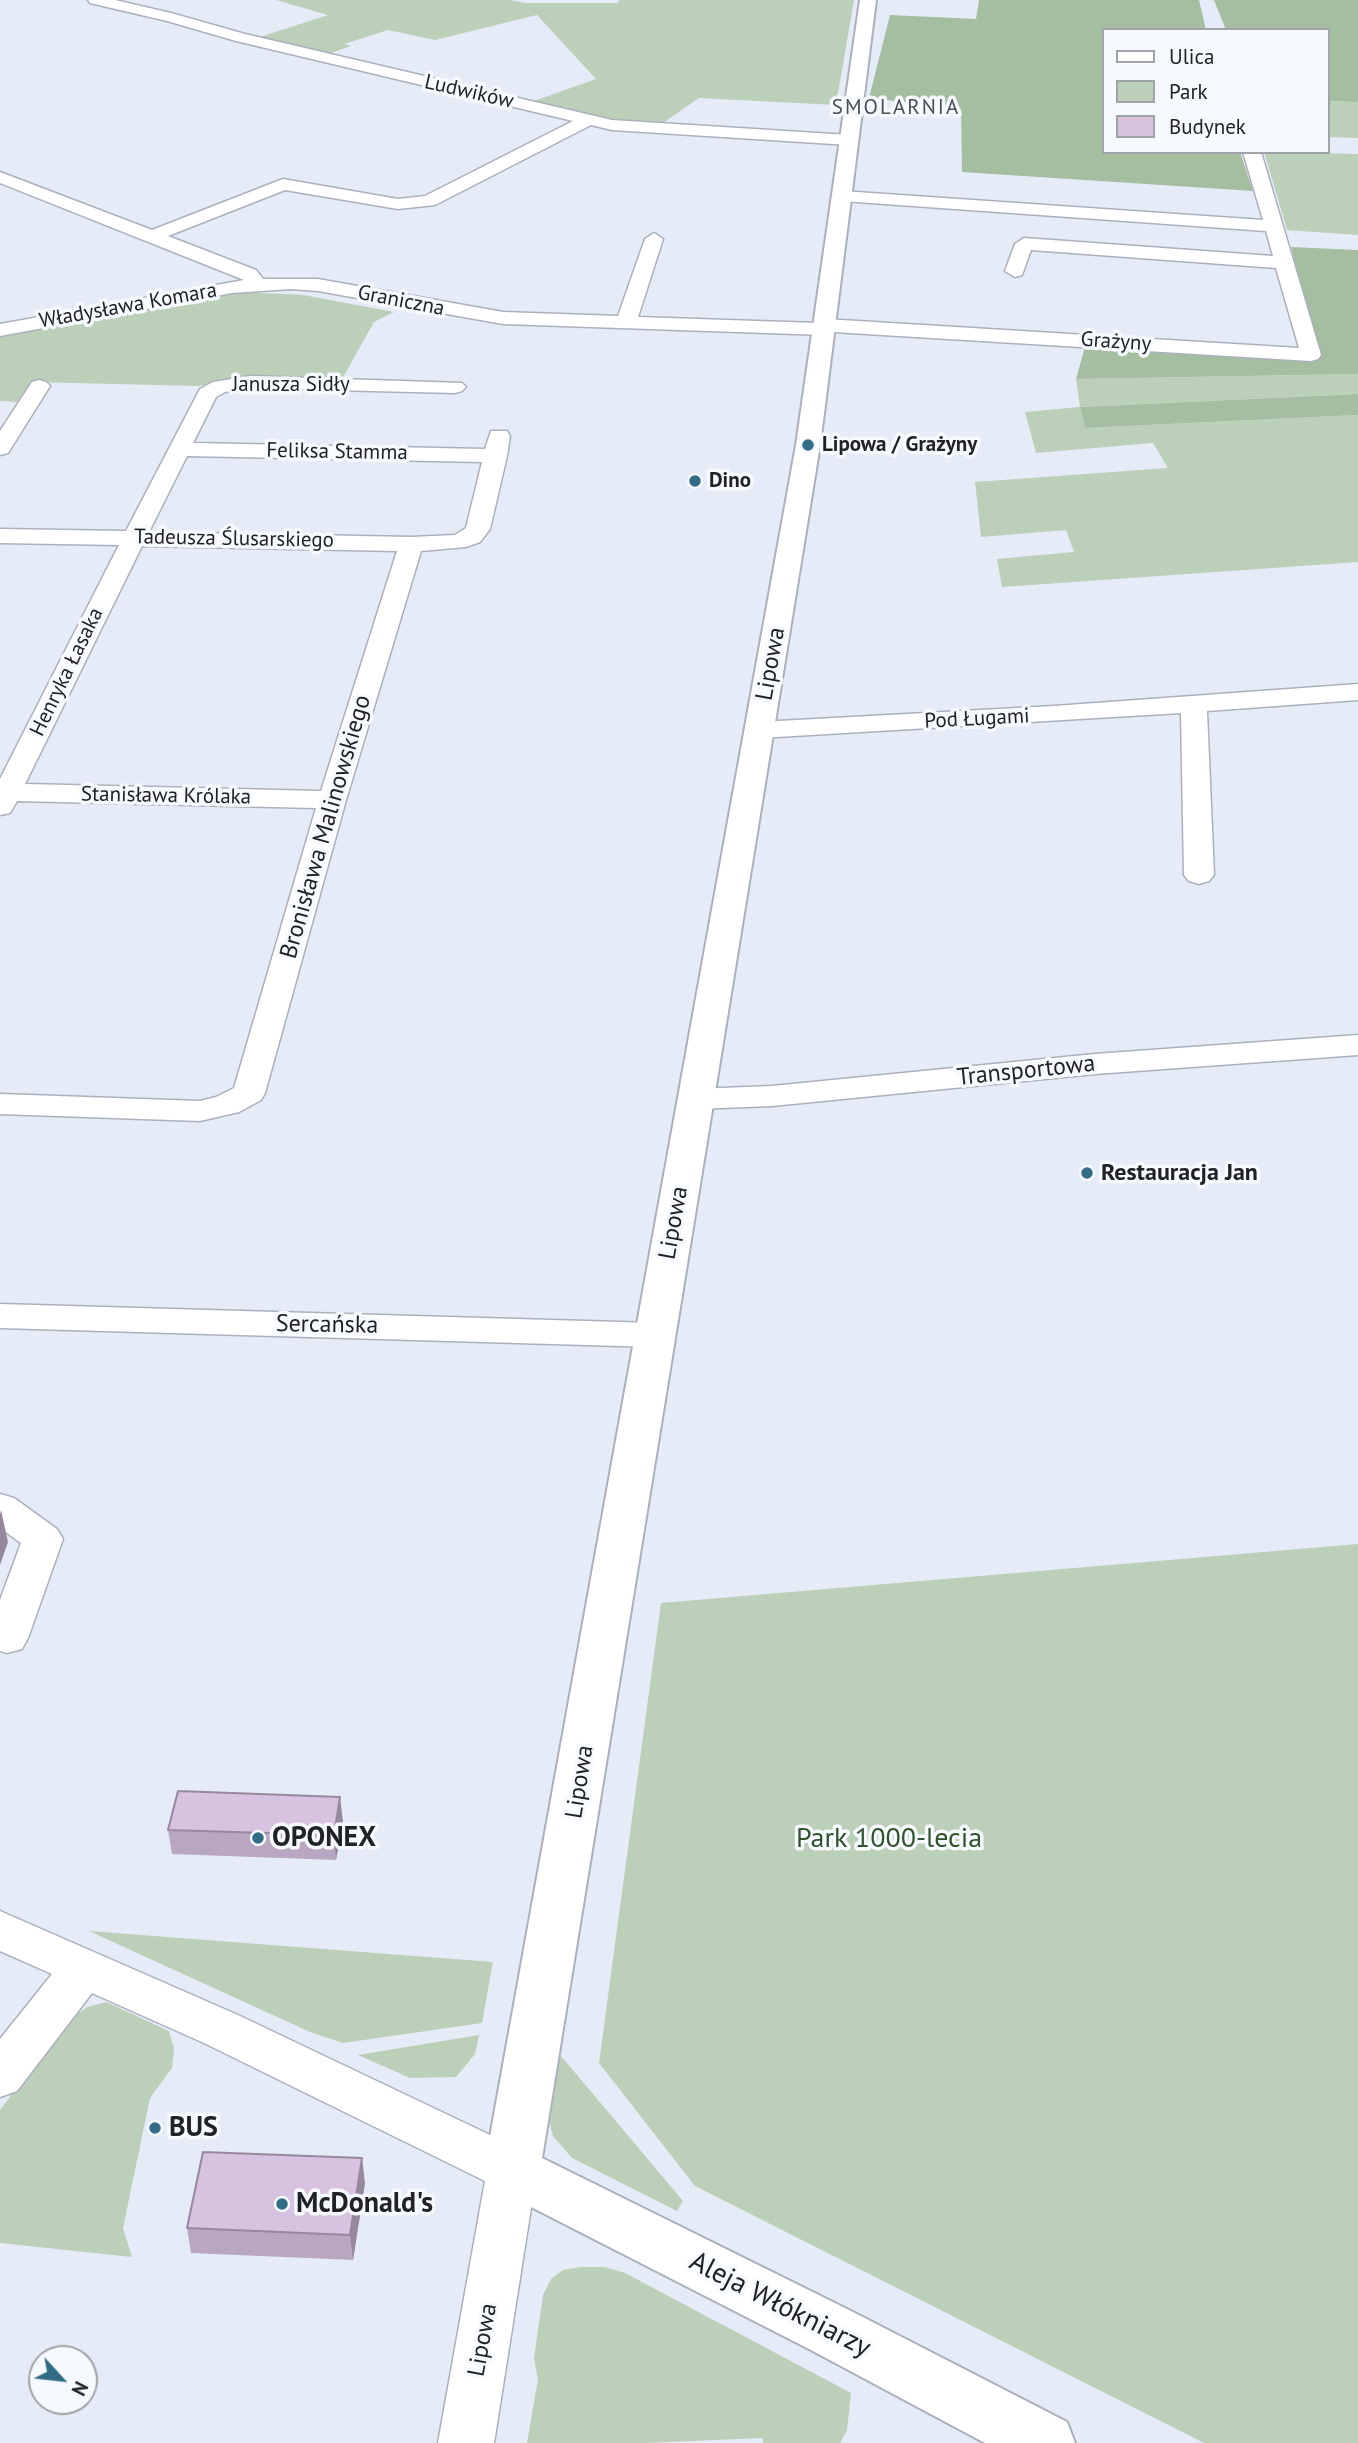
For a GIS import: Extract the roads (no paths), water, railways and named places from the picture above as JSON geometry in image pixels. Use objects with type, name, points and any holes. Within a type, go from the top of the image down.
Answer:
[{"type":"main road","name":"Lipowa","points":[[512,2170],[760,730],[825,327],[868,0]]},
{"type":"main road","name":"Aleja Włókniarzy","points":[[512,2170],[832,2331],[1045,2443]]},
{"type":"street","name":"Ludwików","points":[[95,0],[171,17],[241,38],[588,120],[627,127],[849,140]]},
{"type":"street","points":[[152,236],[283,184],[398,204],[429,201],[588,120]]},
{"type":"street","name":"Grażyny","points":[[825,327],[1311,355],[1253,154]]},
{"type":"street","points":[[0,177],[248,274],[257,284]]},
{"type":"street","points":[[13,198],[39,192]]},
{"type":"street","points":[[842,196],[1273,226]]},
{"type":"street","points":[[626,323],[654,239]]},
{"type":"street","points":[[1015,271],[1024,244],[1284,263]]},
{"type":"street","name":"Graniczna","points":[[257,284],[318,285],[503,318],[825,327]]},
{"type":"street","name":"Władysława Komara","points":[[0,330],[257,284]]},
{"type":"street","name":"Janusza Sidły","points":[[133,537],[207,393],[228,383],[455,387]]},
{"type":"street","points":[[0,448],[39,386]]},
{"type":"street","name":"Feliksa Stamma","points":[[179,449],[497,446],[478,529],[468,539]]},
{"type":"street","name":"Tadeusza Ślusarskiego","points":[[0,536],[411,544],[468,539]]},
{"type":"street","name":"Henryka Łasaka","points":[[2,797],[133,537]]},
{"type":"street","name":"Bronisława Malinowskiego","points":[[0,1104],[192,1111],[208,1110],[233,1102],[248,1093],[252,1087],[332,800],[411,544]]},
{"type":"street","name":"Pod Ługami","points":[[760,730],[1358,692]]},
{"type":"street","points":[[1194,704],[1199,875]]},
{"type":"street","name":"Stanisława Królaka","points":[[2,797],[332,800]]},
{"type":"street","name":"Transportowa","points":[[695,1099],[772,1096],[1095,1064],[1358,1045]]},
{"type":"street","name":"Sercańska","points":[[0,1316],[655,1335]]},
{"type":"street","points":[[0,1508],[43,1539],[7,1638]]},
{"type":"street","points":[[0,1930],[233,2035],[512,2170]]},
{"type":"street","points":[[0,2076],[85,1968]]},
{"type":"street","name":"Lipowa","points":[[466,2443],[512,2170]]},
{"type":"place","name":"Lipowa / Grażyny","points":[[808,445]]},
{"type":"place","name":"Dino","points":[[695,481]]},
{"type":"place","name":"Restauracja Jan","points":[[1087,1173]]},
{"type":"place","name":"OPONEX","points":[[258,1838]]},
{"type":"place","name":"BUS","points":[[155,2128]]},
{"type":"place","name":"McDonald's","points":[[282,2204]]},
{"type":"district","name":"SMOLARNIA","points":[[896,108]]},
{"type":"park label","name":"Park 1000-lecia","points":[[889,1839]]}]
